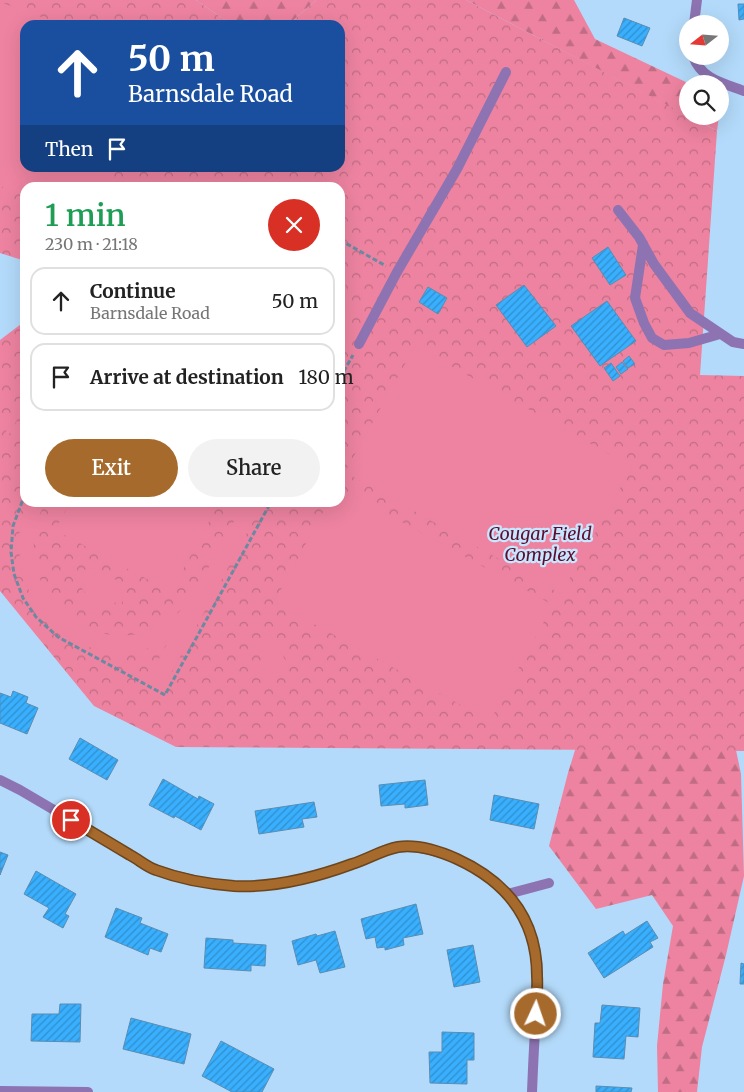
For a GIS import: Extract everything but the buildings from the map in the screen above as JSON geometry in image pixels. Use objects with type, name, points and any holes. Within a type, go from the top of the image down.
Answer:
[{"type":"street","points":[[695,15],[697,0]]},
{"type":"street","points":[[698,65],[708,77],[744,91]]},
{"type":"street","points":[[359,344],[457,169],[506,72]]},
{"type":"street","points":[[618,210],[690,313],[733,342],[744,344]]},
{"type":"street","points":[[644,245],[635,298],[644,324],[652,338],[664,346],[689,343],[720,334]]},
{"type":"street","points":[[0,780],[156,870],[197,881],[234,886],[258,886],[295,881],[354,864],[388,849],[413,846],[448,855],[471,865],[492,878],[517,905],[528,927],[535,951],[538,975],[532,1092]]},
{"type":"street","points":[[508,894],[549,884]]},
{"type":"street","points":[[0,1091],[88,1092]]},
{"type":"path","points":[[345,243],[398,272]]},
{"type":"path","points":[[345,369],[359,344]]},
{"type":"path","points":[[20,507],[13,526],[11,552],[14,574],[23,598],[36,617],[58,636],[165,695],[269,507]]},
{"type":"green space","name":"Cougar Field Complex","points":[[0,0],[196,0],[225,20],[20,20],[20,172],[345,172],[345,20],[294,20],[316,0],[466,0],[679,111],[679,125],[706,125],[717,131],[700,375],[744,376],[744,751],[176,747],[94,706],[0,591],[0,340],[20,325],[20,507],[345,507],[345,182],[20,182],[20,259],[0,253]]},
{"type":"green space","points":[[196,0],[316,0],[294,20],[225,20]]},
{"type":"green space","points":[[466,0],[574,0],[595,39],[679,79],[679,112]]},
{"type":"green space","points":[[0,2],[49,20],[20,20],[20,172],[114,172],[110,182],[20,182],[20,193],[0,186]]},
{"type":"green space","points":[[706,125],[718,125],[717,131]]},
{"type":"green space","points":[[345,282],[350,305],[345,346]]},
{"type":"green space","points":[[415,346],[632,467],[561,594],[345,472]]},
{"type":"green space","points":[[20,407],[20,414],[0,451],[0,442]]},
{"type":"green space","points":[[345,491],[553,605],[490,721],[274,602],[326,507],[345,507]]},
{"type":"green space","points":[[25,507],[44,507],[35,534],[35,563],[46,590],[63,612],[86,628],[113,635],[143,632],[172,618],[179,612],[196,591],[242,507],[261,507],[162,690],[147,681],[169,640],[149,648],[128,652],[100,650],[75,641],[54,626],[38,606],[26,583],[20,557],[20,530]]},
{"type":"green space","points":[[68,507],[217,507],[171,592],[55,530]]},
{"type":"green space","points":[[90,568],[104,571],[114,578],[121,589],[122,603],[100,602],[93,613],[80,604],[86,594],[73,576],[80,571]]},
{"type":"green space","points":[[269,630],[289,667],[283,671],[264,673],[264,633],[267,634]]},
{"type":"green space","points":[[585,718],[732,731],[741,774],[744,876],[702,1047],[697,1092],[658,1092],[657,1046],[663,984],[673,926],[652,895],[596,909],[549,846]]},
{"type":"route","points":[[71,820],[156,870],[197,881],[234,886],[258,886],[295,881],[354,864],[388,849],[400,847],[413,846],[425,848],[448,855],[471,865],[492,878],[517,905],[528,927],[535,951],[538,975],[536,1014]]}]
